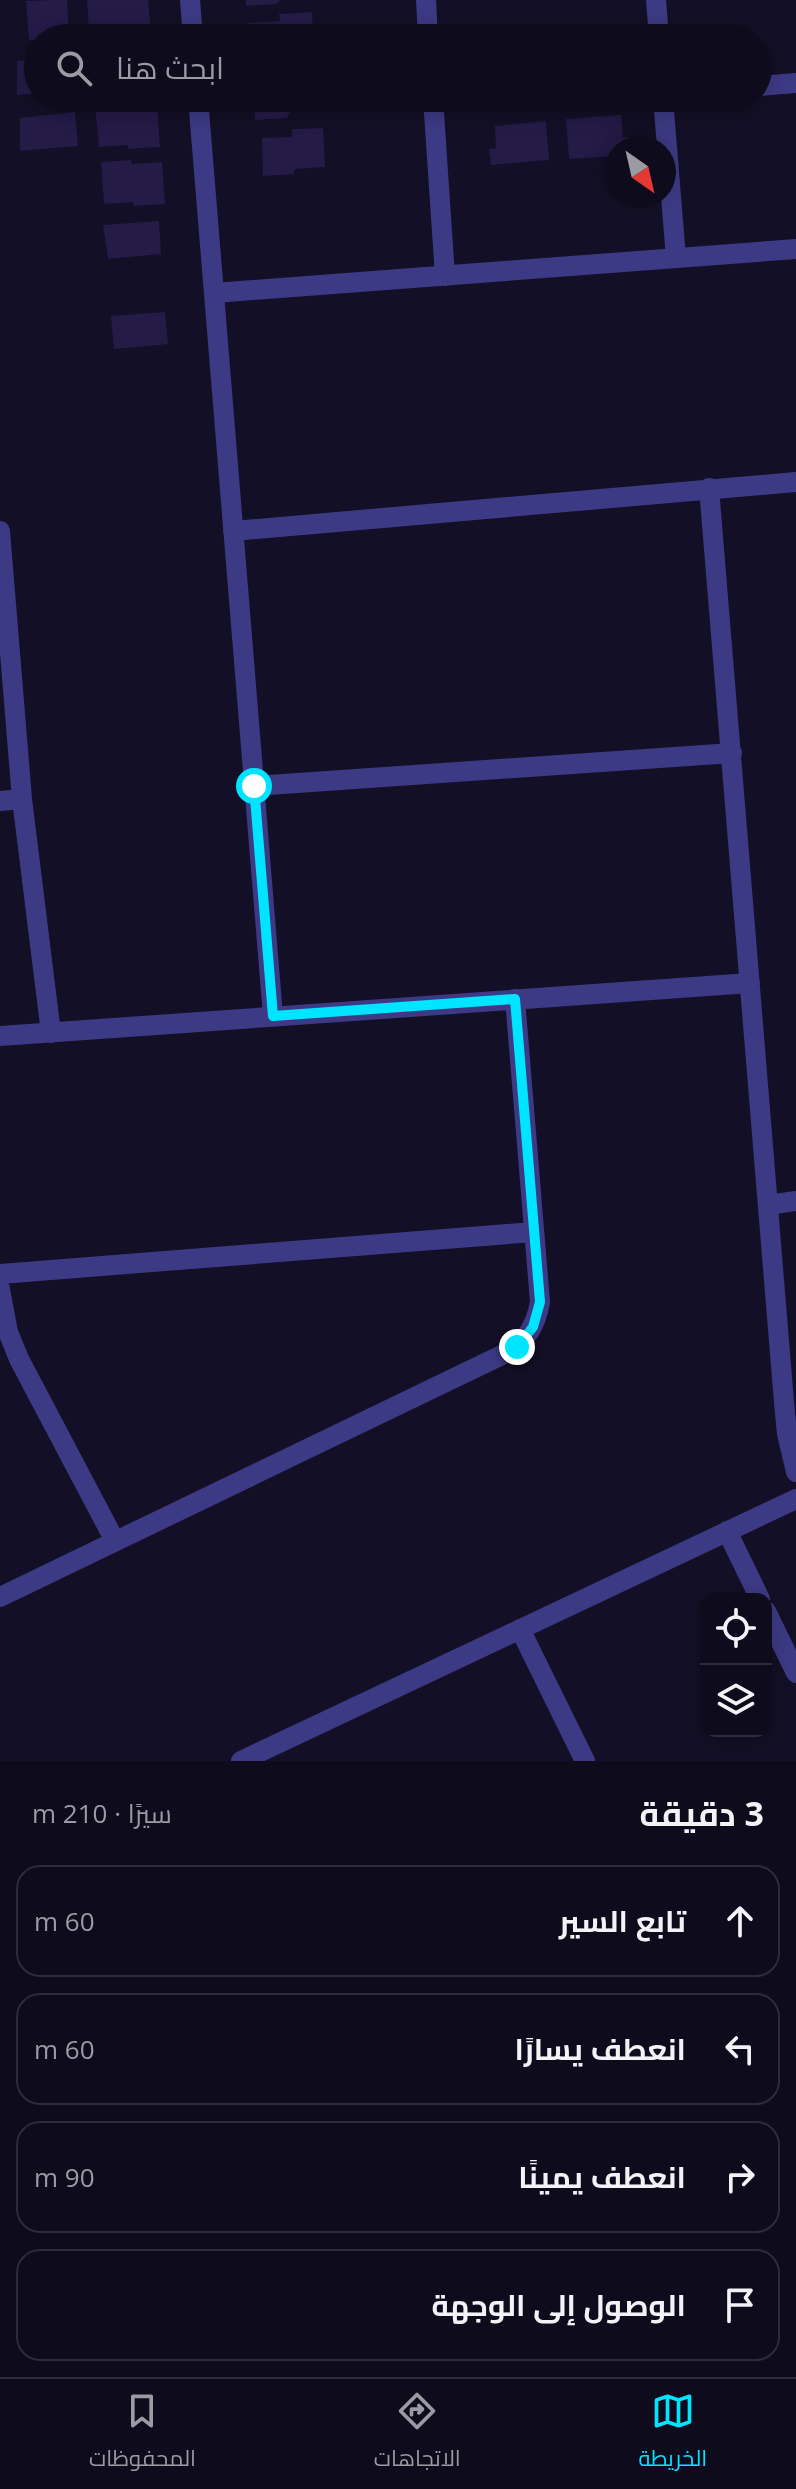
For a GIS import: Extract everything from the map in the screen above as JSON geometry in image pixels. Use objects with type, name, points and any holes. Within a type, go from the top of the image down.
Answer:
[{"type":"street","points":[[190,0],[192,24]]},
{"type":"street","points":[[426,0],[427,24]]},
{"type":"street","points":[[656,0],[658,24]]},
{"type":"street","points":[[772,85],[796,83]]},
{"type":"street","points":[[199,112],[273,1016]]},
{"type":"street","points":[[434,112],[445,276]]},
{"type":"street","points":[[664,112],[676,258]]},
{"type":"street","points":[[214,293],[796,249]]},
{"type":"street","points":[[233,531],[796,482]]},
{"type":"street","points":[[709,488],[787,1434],[796,1472]]},
{"type":"street","points":[[0,531],[22,799],[51,1033]]},
{"type":"street","points":[[254,786],[732,753]]},
{"type":"street","points":[[0,801],[22,799]]},
{"type":"street","points":[[0,1036],[750,983]]},
{"type":"street","points":[[0,1597],[517,1347],[533,1327],[540,1302],[515,999]]},
{"type":"street","points":[[768,1205],[796,1201]]},
{"type":"street","points":[[0,1274],[534,1232]]},
{"type":"street","points":[[0,1289],[8,1332],[19,1359],[115,1541]]},
{"type":"street","points":[[241,1761],[796,1499]]},
{"type":"street","points":[[727,1531],[757,1593]]},
{"type":"street","points":[[772,1623],[796,1673]]},
{"type":"street","points":[[520,1629],[585,1761]]},
{"type":"building","points":[[67,0],[68,24],[28,24],[26,1]]},
{"type":"building","points":[[87,0],[148,0],[150,24],[88,24]]},
{"type":"building","points":[[246,0],[280,0],[277,4],[246,6]]},
{"type":"building","points":[[312,12],[312,24],[248,24],[280,21],[279,14]]},
{"type":"building","points":[[24,60],[24,94],[17,95],[17,61]]},
{"type":"building","points":[[75,112],[78,146],[20,151],[20,118]]},
{"type":"building","points":[[96,112],[158,112],[160,147],[99,147]]},
{"type":"building","points":[[255,112],[290,112],[287,118],[255,120]]},
{"type":"building","points":[[621,115],[623,136],[604,136],[604,157],[569,159],[566,119]]},
{"type":"building","points":[[546,121],[549,160],[491,165],[489,149],[496,148],[495,126]]},
{"type":"building","points":[[323,128],[325,167],[263,176],[262,138],[292,137],[292,129]]},
{"type":"building","points":[[131,160],[132,164],[162,162],[165,204],[104,204],[101,162]]},
{"type":"building","points":[[159,221],[161,254],[108,259],[103,225]]},
{"type":"building","points":[[165,312],[168,344],[114,349],[111,316]]},
{"type":"route","points":[[254,786],[273,1016],[515,999],[540,1302],[533,1327],[517,1347]]}]
